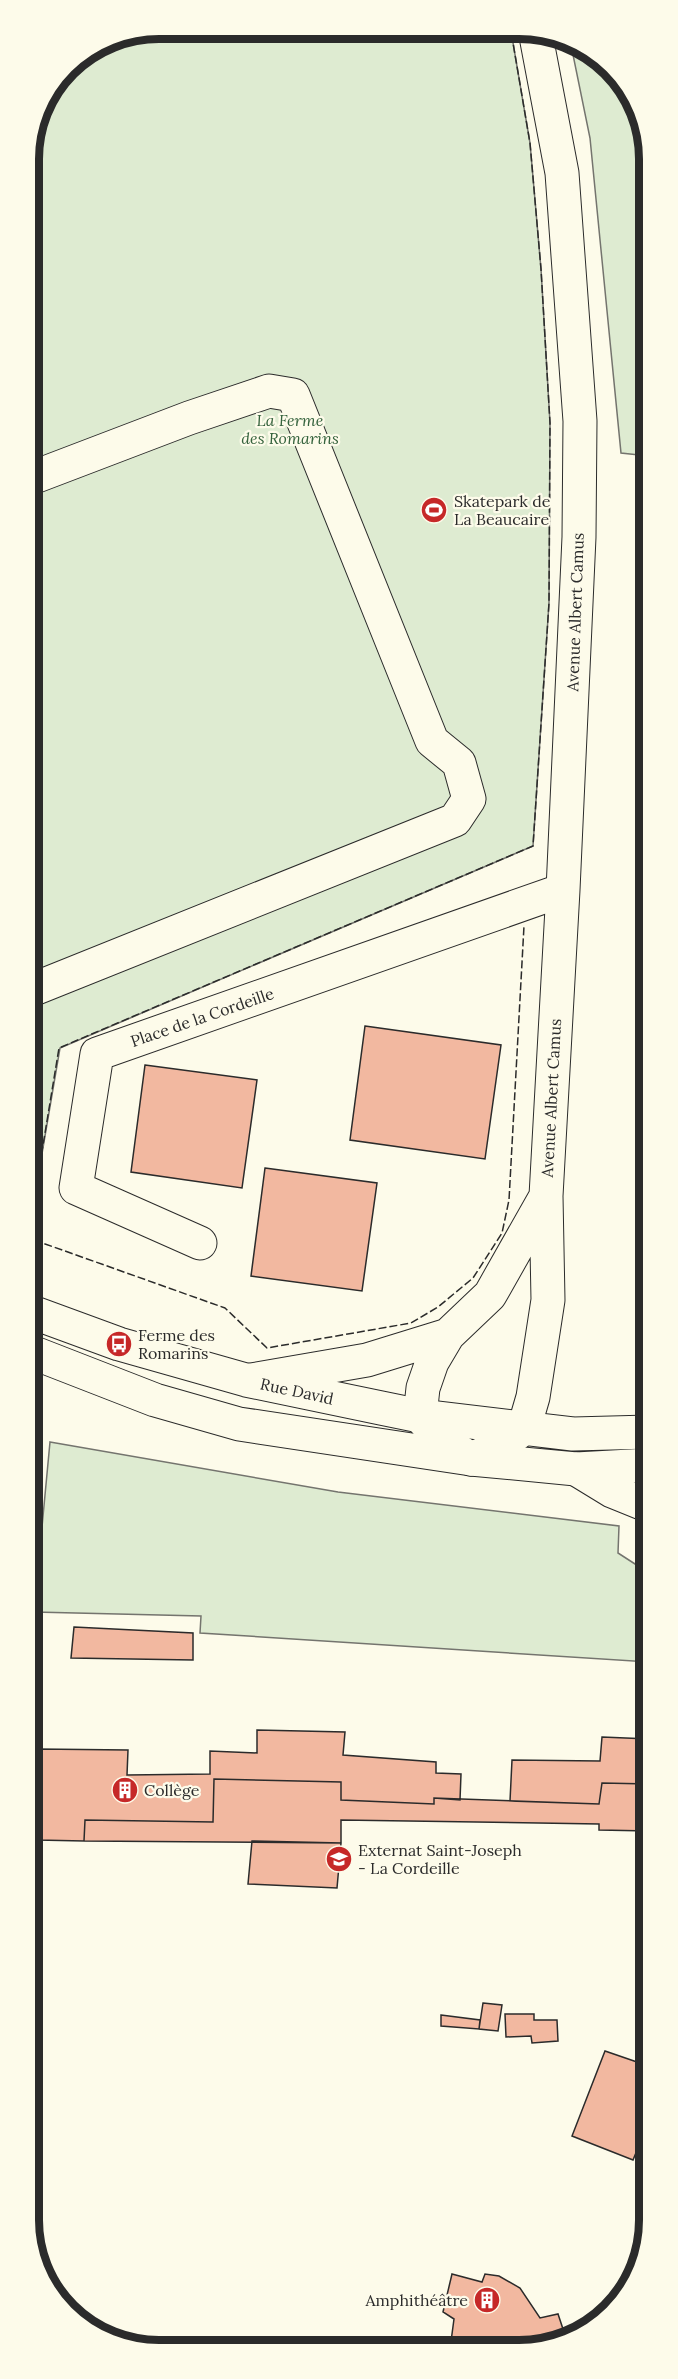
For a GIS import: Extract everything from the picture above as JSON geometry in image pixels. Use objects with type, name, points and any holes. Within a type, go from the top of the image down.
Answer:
[{"type":"street","name":"Avenue Albert Camus","points":[[524,1428],[533,1397],[548,1300],[546,1196],[579,537],[580,421],[562,173],[537,40]]},
{"type":"street","points":[[39,475],[189,418],[268,391],[293,395],[432,741],[459,763],[469,799],[455,820],[39,987]]},
{"type":"street","name":"Place de la Cordeille","points":[[200,1243],[76,1188],[97,1054],[563,890]]},
{"type":"street","name":"Avenue Albert Camus","points":[[420,1416],[423,1388],[432,1362],[448,1335],[490,1295],[546,1196]]},
{"type":"street","name":"Rue David","points":[[39,1315],[119,1344],[246,1380],[420,1416],[573,1434],[639,1432]]},
{"type":"street","name":"Avenue Albert Camus","points":[[246,1380],[367,1360],[448,1335]]},
{"type":"street","points":[[39,1355],[155,1400],[239,1424],[471,1459],[576,1469],[639,1466]]},
{"type":"street","points":[[420,1416],[439,1438],[471,1459]]},
{"type":"street","points":[[471,1459],[502,1445],[524,1428]]},
{"type":"street","points":[[576,1469],[612,1491],[639,1502]]},
{"type":"green space","name":"La Ferme des Romarins","points":[[512,39],[530,143],[541,269],[550,423],[549,603],[533,846],[60,1048],[39,1171],[39,151],[45,120],[51,106],[74,74],[92,59],[120,45],[143,40]]},
{"type":"green space","points":[[572,51],[604,74],[619,92],[633,120],[637,136],[639,159],[639,455],[621,453],[590,138]]},
{"type":"green space","points":[[50,1442],[338,1492],[619,1526],[618,1553],[639,1567],[639,1661],[200,1633],[201,1616],[39,1612],[39,1559]]},
{"type":"building","points":[[365,1026],[501,1045],[485,1159],[350,1140]]},
{"type":"building","points":[[145,1065],[257,1080],[242,1188],[131,1172]]},
{"type":"building","points":[[265,1168],[377,1183],[362,1291],[251,1276]]},
{"type":"building","points":[[74,1627],[193,1633],[193,1660],[71,1658]]},
{"type":"building","name":"Collège","points":[[257,1730],[345,1732],[343,1755],[436,1762],[436,1773],[461,1774],[460,1800],[434,1798],[434,1804],[341,1800],[341,1782],[214,1779],[213,1822],[85,1820],[84,1841],[39,1840],[39,1749],[128,1750],[127,1775],[210,1774],[210,1751],[257,1753]]},
{"type":"building","points":[[602,1737],[639,1739],[639,1784],[602,1783],[599,1804],[510,1801],[512,1760],[600,1761]]},
{"type":"building","points":[[214,1779],[341,1782],[341,1800],[434,1804],[434,1798],[599,1804],[602,1783],[639,1784],[639,1831],[599,1830],[599,1824],[341,1820],[341,1843],[84,1841],[85,1820],[213,1822]]},
{"type":"building","points":[[252,1841],[341,1843],[337,1888],[248,1884]]},
{"type":"building","points":[[483,2003],[502,2005],[498,2031],[479,2029]]},
{"type":"building","points":[[505,2014],[534,2014],[534,2020],[557,2020],[558,2041],[532,2043],[531,2036],[506,2037]]},
{"type":"building","points":[[441,2015],[480,2020],[479,2029],[441,2026]]},
{"type":"building","points":[[605,2051],[637,2062],[639,2057],[639,2145],[633,2160],[572,2136]]},
{"type":"building","name":"Amphithéâtre","points":[[452,2274],[482,2282],[485,2274],[499,2276],[520,2288],[540,2318],[558,2314],[564,2332],[535,2339],[451,2340],[454,2319],[443,2312]]},
{"type":"fence","points":[[39,1169],[59,1048],[533,846],[549,603],[550,423],[541,269],[530,143],[512,39]]},
{"type":"fence","points":[[39,1242],[225,1308],[267,1348],[411,1323],[438,1307],[473,1278],[502,1233],[509,1200],[524,926]]},
{"type":"place","name":"Skatepark de La Beaucaire","points":[[434,510]]},
{"type":"place","name":"Ferme des Romarins","points":[[119,1344]]},
{"type":"place","name":"Collège","points":[[125,1790]]},
{"type":"place","name":"Externat Saint-Joseph - La Cordeille","points":[[339,1859]]},
{"type":"place","name":"Amphithéâtre","points":[[487,2300]]}]
